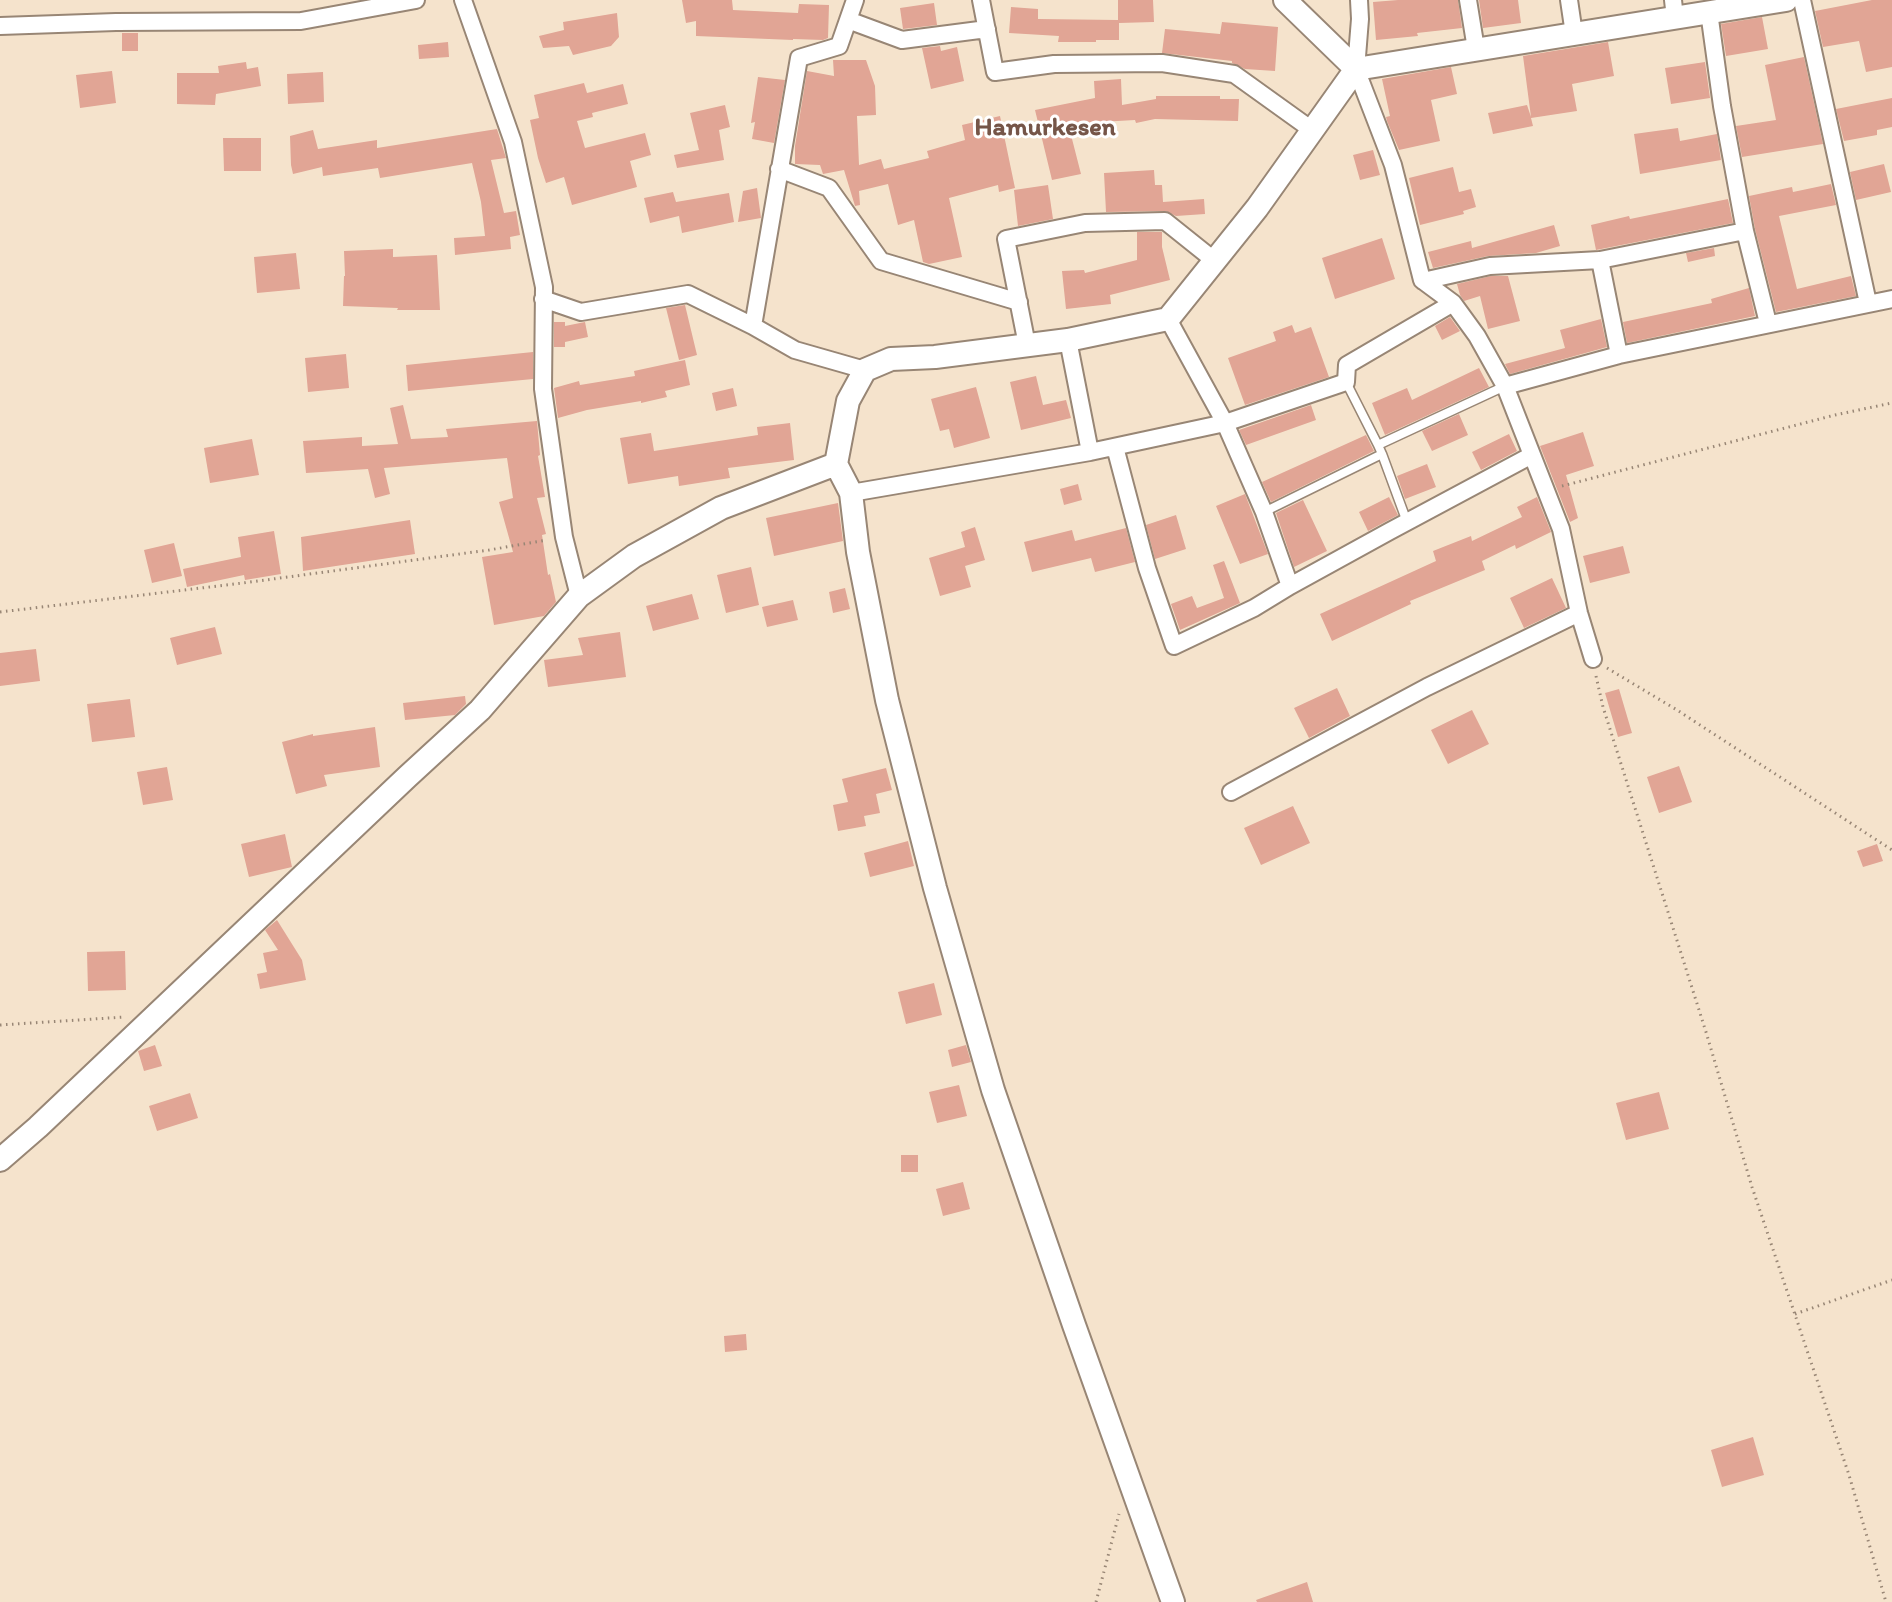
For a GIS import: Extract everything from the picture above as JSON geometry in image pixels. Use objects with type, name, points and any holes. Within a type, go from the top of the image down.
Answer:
[{"type":"street","points":[[0,26],[116,22],[301,21],[416,0]]},
{"type":"street","points":[[463,0],[513,142],[544,287],[543,389],[564,537],[579,596]]},
{"type":"street","points":[[753,326],[799,58],[839,46],[855,0]]},
{"type":"street","points":[[981,0],[995,72],[1054,64],[1162,63],[1234,74],[1312,130]]},
{"type":"street","points":[[1285,0],[1356,69],[1393,165],[1423,281],[1453,303],[1477,336],[1505,386],[1561,529],[1579,613],[1593,659]]},
{"type":"street","points":[[1173,1602],[1074,1325],[990,1079],[935,888],[887,700],[858,552],[851,493],[836,464],[848,401],[865,370],[891,358],[935,357],[1068,340],[1168,319],[1257,208],[1356,69],[1360,19],[1359,0]]},
{"type":"street","points":[[1468,0],[1476,49]]},
{"type":"street","points":[[1569,0],[1574,34]]},
{"type":"street","points":[[1356,69],[1574,34],[1674,9],[1709,12],[1786,0]]},
{"type":"street","points":[[1802,0],[1868,303]]},
{"type":"street","points":[[1709,12],[1722,106],[1745,231],[1768,323]]},
{"type":"street","points":[[848,20],[902,40],[987,29]]},
{"type":"street","points":[[780,169],[829,188],[881,261],[1019,302]]},
{"type":"street","points":[[1027,345],[1006,239],[1085,222],[1165,221],[1215,261]]},
{"type":"street","points":[[1423,281],[1490,266],[1600,260],[1745,231]]},
{"type":"street","points":[[1600,260],[1619,355]]},
{"type":"street","points":[[543,299],[581,312],[688,294],[795,350],[865,370]]},
{"type":"street","points":[[1505,386],[1619,355],[1892,299]]},
{"type":"street","points":[[851,493],[1090,452],[1225,423],[1346,382],[1347,365],[1453,303]]},
{"type":"street","points":[[1168,319],[1225,423],[1264,512],[1290,586]]},
{"type":"street","points":[[1068,340],[1090,452]]},
{"type":"street","points":[[1115,447],[1147,568],[1174,646],[1254,608],[1290,586],[1532,455]]},
{"type":"street","points":[[0,1160],[38,1127],[480,710],[579,596],[634,556],[721,508],[836,464]]},
{"type":"street","points":[[1231,792],[1427,687],[1579,613]]},
{"type":"lane","points":[[1346,382],[1382,454],[1407,522]]},
{"type":"lane","points":[[1378,445],[1505,386]]},
{"type":"lane","points":[[1264,512],[1382,454]]},
{"type":"path","points":[[1545,491],[1835,415],[1892,403]]},
{"type":"path","points":[[0,612],[254,582],[489,550],[564,537]]},
{"type":"path","points":[[1593,659],[1677,710],[1892,850]]},
{"type":"path","points":[[1593,659],[1602,707],[1703,1021],[1752,1187],[1849,1475],[1886,1602]]},
{"type":"path","points":[[0,1025],[157,1015]]},
{"type":"path","points":[[1795,1314],[1892,1280]]},
{"type":"path","points":[[1096,1602],[1120,1512]]},
{"type":"building","points":[[682,0],[732,0],[733,10],[798,13],[799,4],[829,5],[828,38],[793,40],[696,36],[696,21],[686,23]]},
{"type":"building","points":[[1118,0],[1153,0],[1154,22],[1119,23],[1119,40],[1096,40],[1096,42],[1058,42],[1059,36],[1009,33],[1011,7],[1038,9],[1038,19],[1118,20]]},
{"type":"building","points":[[1458,0],[1462,28],[1417,33],[1418,36],[1376,40],[1373,2]]},
{"type":"building","points":[[1479,0],[1518,0],[1521,23],[1483,28]]},
{"type":"building","points":[[1872,0],[1892,0],[1892,67],[1866,72],[1859,41],[1823,47],[1815,11]]},
{"type":"building","points":[[934,3],[937,25],[903,29],[900,8]]},
{"type":"building","points":[[617,13],[619,37],[611,46],[573,55],[569,46],[543,48],[539,36],[564,30],[563,22]]},
{"type":"building","points":[[1762,17],[1768,49],[1726,56],[1721,24]]},
{"type":"building","points":[[1222,22],[1278,27],[1275,71],[1245,69],[1232,61],[1162,53],[1165,29],[1220,34]]},
{"type":"building","points":[[122,33],[138,33],[138,51],[122,51]]},
{"type":"building","points":[[448,42],[449,57],[419,59],[418,45]]},
{"type":"building","points":[[1608,42],[1614,76],[1572,84],[1577,111],[1531,118],[1533,126],[1493,134],[1488,113],[1527,105],[1531,117],[1523,56]]},
{"type":"building","points":[[940,46],[941,51],[957,47],[964,81],[931,89],[922,48]]},
{"type":"building","points":[[1804,57],[1823,144],[1742,157],[1736,126],[1776,120],[1765,65]]},
{"type":"building","points":[[833,60],[866,60],[875,86],[876,115],[857,116],[859,165],[881,159],[884,169],[929,158],[927,151],[965,140],[962,125],[1000,116],[1015,188],[999,192],[998,185],[949,198],[962,257],[929,264],[923,262],[914,220],[898,225],[888,184],[859,191],[860,205],[855,206],[844,170],[823,174],[820,165],[795,164],[795,146],[807,71],[834,76]]},
{"type":"building","points":[[246,62],[247,69],[258,67],[261,86],[216,94],[215,105],[177,104],[177,73],[219,73],[218,66]]},
{"type":"building","points":[[1705,62],[1710,98],[1671,104],[1665,68]]},
{"type":"building","points":[[1451,67],[1457,94],[1431,100],[1440,141],[1399,150],[1386,117],[1390,116],[1382,79]]},
{"type":"building","points":[[112,71],[116,103],[80,108],[76,75]]},
{"type":"building","points":[[323,72],[324,102],[288,104],[287,74]]},
{"type":"building","points":[[758,77],[785,80],[774,143],[752,139],[755,122],[751,123]]},
{"type":"building","points":[[1121,79],[1122,105],[1156,99],[1156,96],[1220,96],[1220,99],[1239,99],[1238,121],[1155,119],[1136,123],[1135,120],[1082,123],[1084,132],[1071,135],[1081,174],[1052,180],[1035,110],[1095,98],[1094,81]]},
{"type":"building","points":[[584,83],[587,93],[623,84],[628,104],[592,113],[593,117],[577,121],[585,148],[645,133],[651,155],[630,161],[637,187],[572,205],[564,177],[546,183],[530,120],[539,118],[534,95]]},
{"type":"building","points":[[1892,98],[1892,127],[1877,130],[1877,135],[1844,141],[1836,109]]},
{"type":"building","points":[[725,105],[730,127],[719,130],[724,160],[677,168],[674,155],[699,150],[690,113]]},
{"type":"building","points":[[1678,128],[1680,141],[1717,134],[1721,160],[1640,174],[1634,134]]},
{"type":"building","points":[[497,129],[506,158],[491,160],[504,213],[516,211],[520,235],[510,237],[511,249],[455,255],[454,238],[485,236],[481,202],[472,163],[380,178],[378,168],[323,176],[322,167],[293,174],[291,165],[290,136],[313,130],[318,149],[377,140],[377,148]]},
{"type":"building","points":[[223,138],[261,138],[261,171],[224,171]]},
{"type":"building","points":[[1373,150],[1380,175],[1360,180],[1353,155]]},
{"type":"building","points":[[1884,164],[1891,192],[1856,200],[1850,172]]},
{"type":"building","points":[[1453,167],[1459,192],[1471,189],[1476,207],[1463,211],[1464,214],[1420,225],[1409,178]]},
{"type":"building","points":[[1154,170],[1155,185],[1162,185],[1163,202],[1204,199],[1205,214],[1176,216],[1165,211],[1106,212],[1104,173]]},
{"type":"building","points":[[1831,184],[1836,205],[1779,216],[1797,289],[1851,276],[1856,296],[1776,312],[1749,196],[1792,187],[1793,192]]},
{"type":"building","points":[[1048,185],[1053,219],[1018,226],[1014,190]]},
{"type":"building","points":[[757,188],[761,218],[738,222],[743,191]]},
{"type":"building","points":[[673,192],[676,202],[729,193],[734,222],[682,233],[679,216],[650,223],[644,198]]},
{"type":"building","points":[[1728,199],[1733,223],[1596,250],[1591,225]]},
{"type":"building","points":[[1554,225],[1560,246],[1536,253],[1488,256],[1433,268],[1428,252],[1471,241],[1472,248]]},
{"type":"building","points":[[1137,232],[1162,232],[1162,247],[1170,280],[1110,295],[1111,304],[1066,309],[1062,271],[1084,270],[1085,273],[1137,260]]},
{"type":"building","points":[[1382,238],[1395,279],[1335,299],[1322,258]]},
{"type":"building","points":[[1714,248],[1715,256],[1688,262],[1686,253]]},
{"type":"building","points":[[393,249],[393,257],[437,255],[440,310],[343,306],[344,251]]},
{"type":"building","points":[[296,253],[300,289],[257,293],[254,257]]},
{"type":"building","points":[[1491,276],[1508,276],[1520,321],[1488,329],[1480,296],[1464,301],[1460,295],[1457,284]]},
{"type":"building","points":[[1749,288],[1755,316],[1627,343],[1623,322],[1712,303],[1711,299]]},
{"type":"building","points":[[685,305],[697,355],[679,360],[666,308]]},
{"type":"building","points":[[1450,317],[1460,331],[1442,340],[1435,326]]},
{"type":"building","points":[[1601,319],[1607,347],[1510,374],[1505,364],[1565,348],[1560,330]]},
{"type":"building","points":[[554,322],[565,322],[565,326],[585,322],[588,337],[565,342],[565,347],[554,347]]},
{"type":"building","points":[[1292,325],[1295,333],[1311,327],[1329,377],[1245,405],[1228,358],[1276,341],[1273,332]]},
{"type":"building","points":[[533,352],[533,379],[408,391],[406,365]]},
{"type":"building","points":[[346,354],[349,388],[308,392],[305,358]]},
{"type":"building","points":[[685,360],[690,385],[665,391],[667,397],[587,410],[558,418],[554,388],[579,381],[580,385],[635,376],[634,371]]},
{"type":"building","points":[[1479,368],[1489,387],[1385,435],[1372,403],[1407,388],[1412,400]]},
{"type":"building","points":[[1036,376],[1043,405],[1066,400],[1071,418],[1021,430],[1010,382]]},
{"type":"building","points":[[976,387],[990,438],[954,448],[949,429],[940,431],[931,399]]},
{"type":"building","points":[[733,388],[737,406],[716,411],[712,393]]},
{"type":"building","points":[[403,405],[411,439],[448,437],[446,429],[537,421],[540,455],[538,456],[545,497],[537,498],[546,534],[542,535],[548,575],[550,574],[556,602],[544,616],[494,625],[482,557],[513,552],[499,502],[513,498],[507,458],[384,468],[390,494],[375,498],[368,469],[306,473],[303,441],[362,437],[362,446],[398,444],[390,408]]},
{"type":"building","points":[[1311,405],[1316,420],[1246,445],[1239,430]]},
{"type":"building","points":[[1459,414],[1468,435],[1432,451],[1422,431]]},
{"type":"building","points":[[790,423],[794,460],[728,468],[730,478],[679,486],[678,476],[628,484],[620,438],[651,433],[654,451],[758,435],[757,427]]},
{"type":"building","points":[[1583,432],[1594,466],[1566,475],[1578,518],[1570,522],[1540,446]]},
{"type":"building","points":[[1509,434],[1517,451],[1481,470],[1472,452]]},
{"type":"building","points":[[1366,435],[1374,451],[1271,502],[1262,482]]},
{"type":"building","points":[[252,439],[259,475],[210,483],[204,448]]},
{"type":"building","points":[[1427,464],[1436,487],[1405,499],[1397,476]]},
{"type":"building","points":[[1078,484],[1082,500],[1064,505],[1060,489]]},
{"type":"building","points":[[1245,494],[1268,554],[1240,564],[1216,506]]},
{"type":"building","points":[[1389,497],[1398,515],[1368,531],[1359,512]]},
{"type":"building","points":[[1537,497],[1551,532],[1516,549],[1515,545],[1482,561],[1485,570],[1410,601],[1411,604],[1332,641],[1320,614],[1436,561],[1433,551],[1471,536],[1472,541],[1522,517],[1517,507]]},
{"type":"building","points":[[1303,500],[1327,551],[1294,567],[1276,513]]},
{"type":"building","points":[[838,503],[843,541],[774,556],[766,518]]},
{"type":"building","points":[[1176,515],[1186,549],[1155,559],[1146,525]]},
{"type":"building","points":[[410,520],[415,554],[303,571],[301,537]]},
{"type":"building","points":[[975,527],[985,560],[965,566],[971,587],[940,596],[929,558],[965,547],[961,532]]},
{"type":"building","points":[[1126,528],[1135,562],[1095,572],[1091,558],[1032,572],[1024,542],[1072,530],[1075,541]]},
{"type":"building","points":[[274,531],[281,574],[245,580],[244,575],[187,587],[183,569],[241,557],[238,537]]},
{"type":"building","points":[[174,543],[182,576],[152,583],[144,550]]},
{"type":"building","points":[[1623,546],[1630,573],[1590,583],[1583,556]]},
{"type":"building","points":[[1224,561],[1240,603],[1180,630],[1171,604],[1192,596],[1197,608],[1224,598],[1213,565]]},
{"type":"building","points":[[751,567],[759,605],[726,613],[717,575]]},
{"type":"building","points":[[1552,578],[1566,608],[1524,628],[1510,598]]},
{"type":"building","points":[[845,588],[850,609],[833,613],[829,592]]},
{"type":"building","points":[[692,594],[699,619],[653,631],[646,606]]},
{"type":"building","points":[[793,600],[798,620],[767,627],[762,607]]},
{"type":"building","points":[[215,627],[222,654],[177,665],[170,638]]},
{"type":"building","points":[[620,632],[626,677],[548,687],[544,660],[583,655],[578,638]]},
{"type":"building","points":[[36,649],[40,681],[0,686],[0,653]]},
{"type":"building","points":[[1337,688],[1350,716],[1309,738],[1294,708]]},
{"type":"building","points":[[1619,689],[1632,733],[1618,737],[1605,693]]},
{"type":"building","points":[[465,696],[466,704],[455,715],[405,720],[403,703]]},
{"type":"building","points":[[130,699],[135,737],[92,742],[87,704]]},
{"type":"building","points":[[1472,710],[1489,744],[1448,764],[1431,730]]},
{"type":"building","points":[[375,727],[380,767],[324,775],[327,786],[296,794],[282,742],[313,734],[313,736]]},
{"type":"building","points":[[1679,766],[1692,802],[1659,813],[1647,777]]},
{"type":"building","points":[[167,767],[173,800],[143,805],[137,772]]},
{"type":"building","points":[[886,768],[892,790],[876,794],[880,813],[864,816],[866,826],[838,831],[833,805],[848,802],[842,779]]},
{"type":"building","points":[[1293,806],[1310,843],[1261,865],[1244,828]]},
{"type":"building","points":[[285,834],[292,867],[249,877],[241,844]]},
{"type":"building","points":[[908,841],[914,866],[870,877],[864,853]]},
{"type":"building","points":[[1877,844],[1883,861],[1863,867],[1857,851]]},
{"type":"building","points":[[277,920],[302,960],[306,980],[260,989],[257,974],[267,972],[263,953],[278,950],[265,930]]},
{"type":"building","points":[[125,951],[126,990],[88,991],[87,952]]},
{"type":"building","points":[[934,983],[942,1015],[906,1024],[898,992]]},
{"type":"building","points":[[155,1045],[162,1066],[144,1071],[138,1051]]},
{"type":"building","points":[[966,1045],[971,1062],[952,1067],[948,1050]]},
{"type":"building","points":[[959,1085],[967,1116],[937,1123],[929,1092]]},
{"type":"building","points":[[1659,1092],[1669,1129],[1626,1140],[1616,1103]]},
{"type":"building","points":[[190,1093],[198,1118],[157,1131],[149,1106]]},
{"type":"building","points":[[901,1155],[918,1155],[918,1172],[901,1172]]},
{"type":"building","points":[[963,1182],[970,1209],[943,1216],[936,1189]]},
{"type":"building","points":[[746,1334],[747,1350],[725,1352],[724,1336]]},
{"type":"building","points":[[1753,1437],[1764,1475],[1722,1487],[1711,1450]]},
{"type":"building","points":[[1307,1582],[1313,1602],[1257,1602],[1256,1600]]},
{"type":"district","name":"Hamurkesen","points":[[1045,128]]}]
